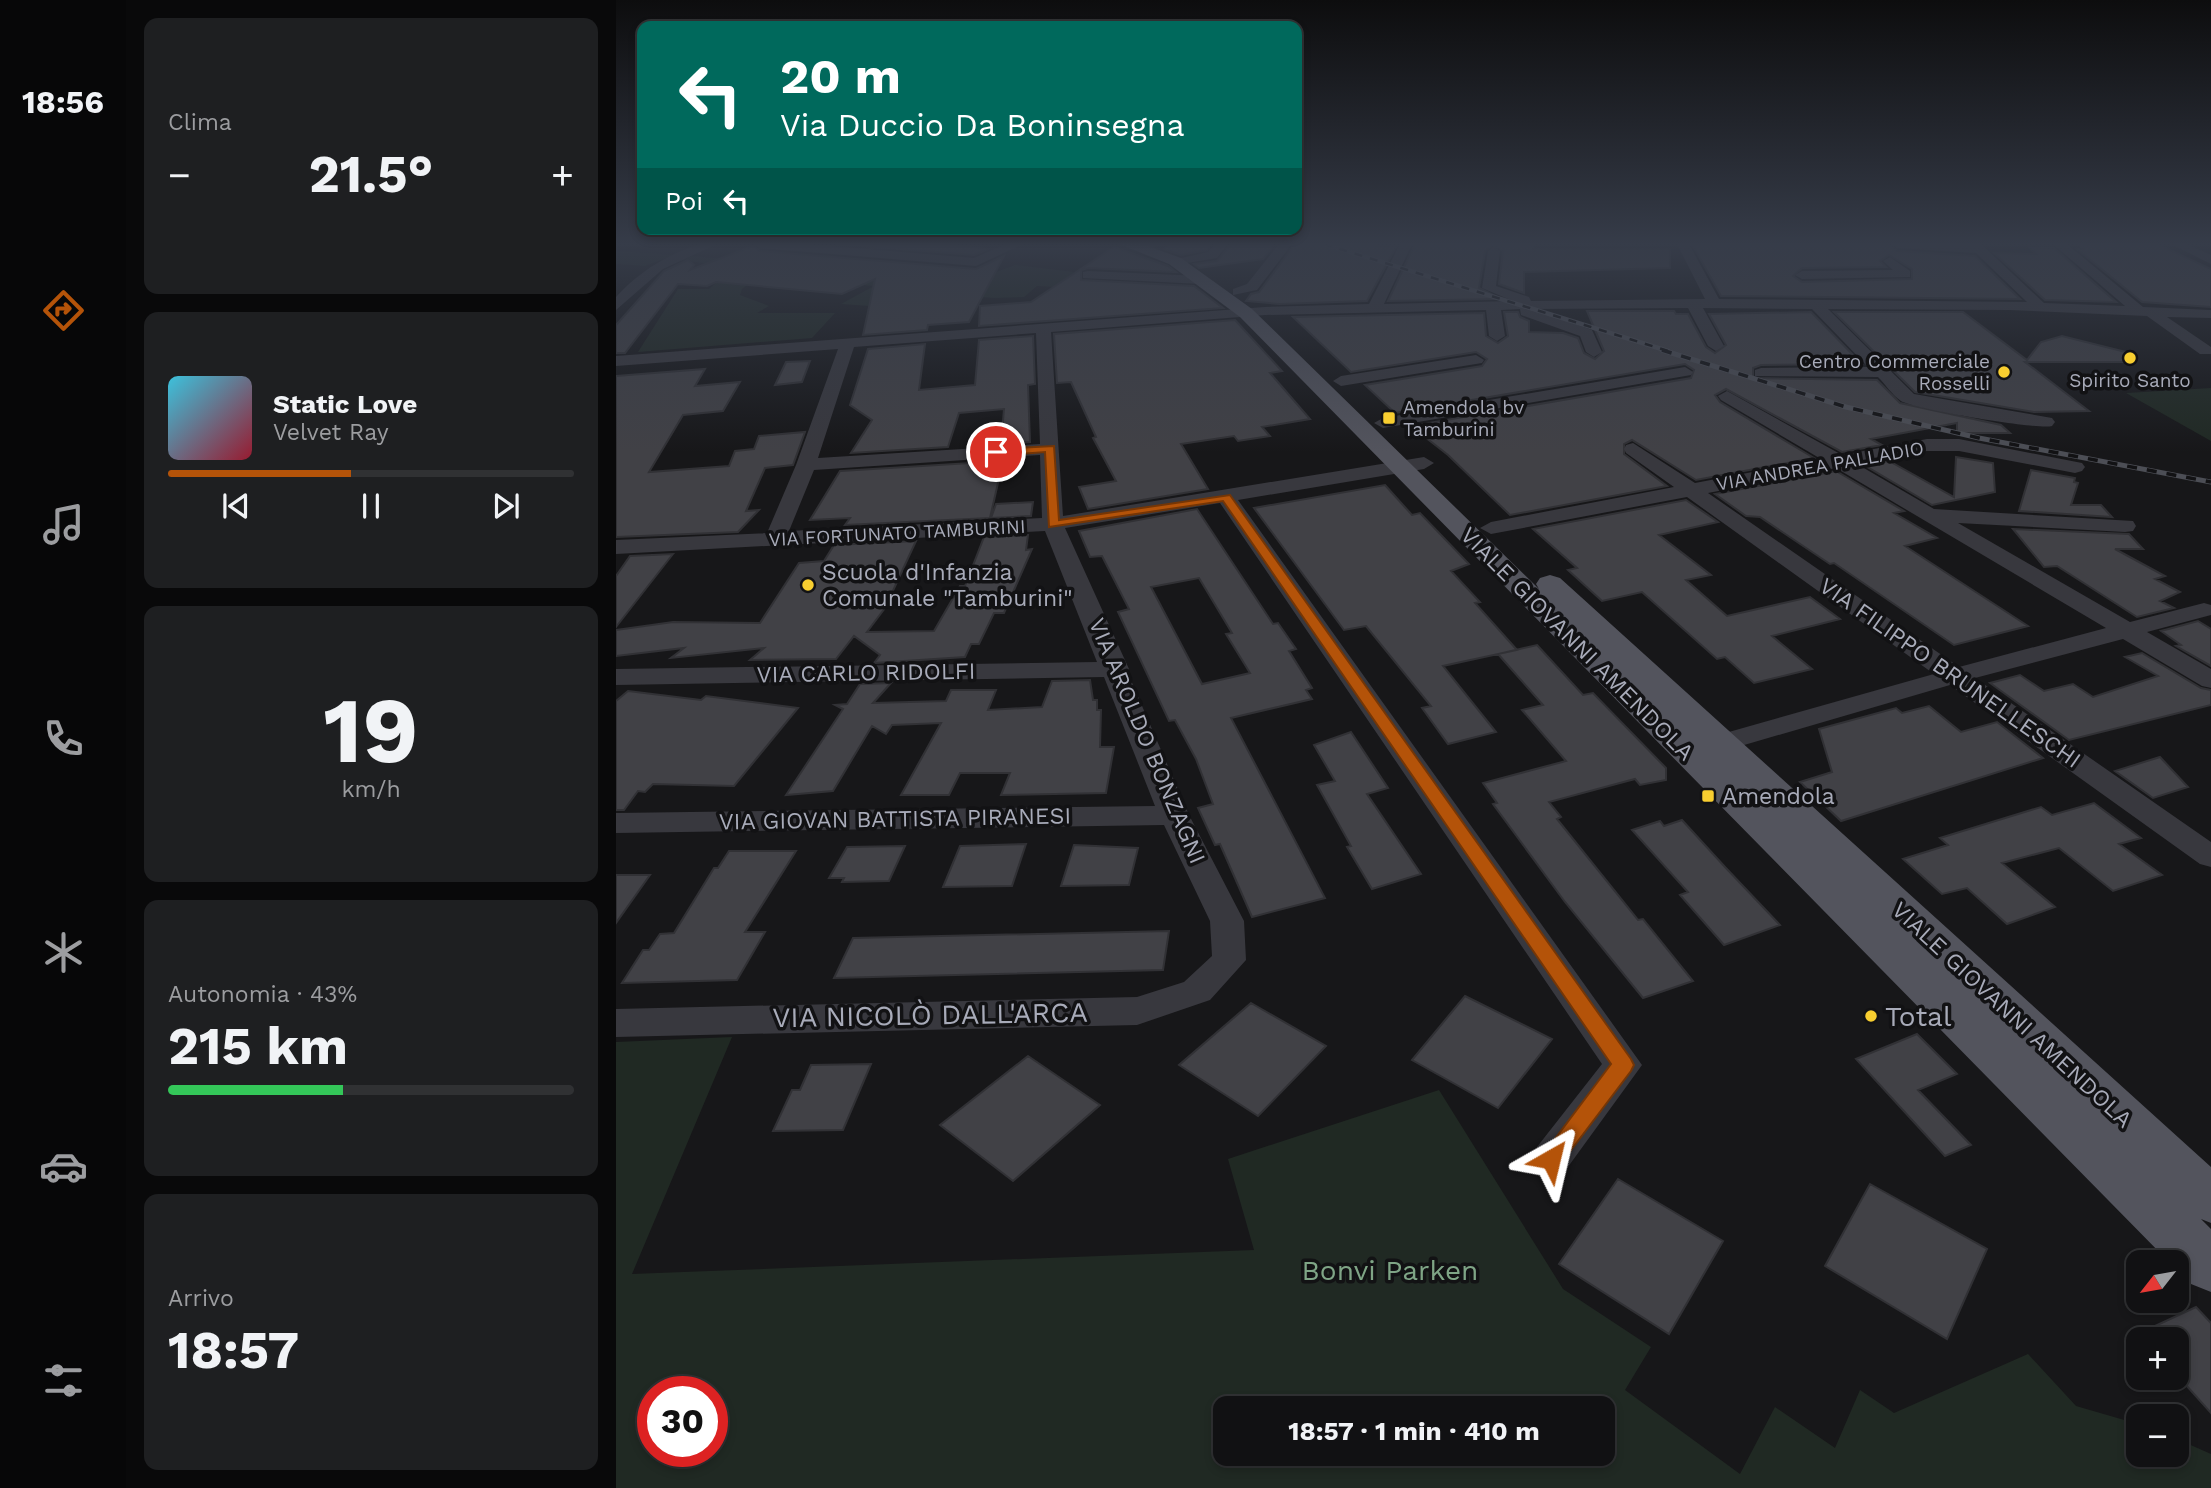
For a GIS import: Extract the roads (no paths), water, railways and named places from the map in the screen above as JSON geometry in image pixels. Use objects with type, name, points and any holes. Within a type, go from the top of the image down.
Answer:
[{"type":"main road","name":"VIALE GIOVANNI AMENDOLA","points":[[1267,313],[1412,465],[1703,748],[2211,1199]]},
{"type":"main road","name":"VIALE GIOVANNI AMENDOLA","points":[[1268,313],[1341,380],[1383,423],[1412,465],[1491,528],[2211,1266]]},
{"type":"street","points":[[616,361],[1236,313]]},
{"type":"street","points":[[1494,313],[1497,336]]},
{"type":"street","points":[[1532,313],[1587,332],[1594,352]]},
{"type":"street","points":[[1699,313],[1716,346]]},
{"type":"street","points":[[1829,313],[1908,398],[2020,420],[2046,422]]},
{"type":"street","points":[[2148,313],[2206,351]]},
{"type":"street","points":[[1042,330],[1051,449],[1053,524]]},
{"type":"street","points":[[775,540],[806,465],[847,344]]},
{"type":"street","points":[[1341,380],[1476,360]]},
{"type":"street","points":[[1383,423],[1685,372]]},
{"type":"street","points":[[1761,373],[1882,372]]},
{"type":"street","points":[[1727,396],[2211,680]]},
{"type":"street","name":"VIA ANDREA PALLADIO","points":[[1491,528],[1927,445],[1959,445],[2075,467]]},
{"type":"street","points":[[806,465],[1051,449]]},
{"type":"street","name":"VIA ANDREA PALLADIO","points":[[1633,449],[1689,489]]},
{"type":"street","name":"VIA FORTUNATO TAMBURINI","points":[[616,547],[1053,524],[1412,465]]},
{"type":"street","name":"VIA FILIPPO BRUNELLESCHI","points":[[1689,489],[2211,857]]},
{"type":"street","points":[[1226,497],[1623,1065],[1551,1159]]},
{"type":"street","points":[[1927,514],[2125,526]]},
{"type":"street","name":"VIA AROLDO BONZAGNI","points":[[1053,524],[1116,669],[1174,815],[1227,921],[1229,960]]},
{"type":"street","points":[[1703,748],[1954,676],[2204,610]]},
{"type":"street","name":"VIA CARLO RIDOLFI","points":[[616,677],[1116,669]]},
{"type":"street","name":"VIA GIOVAN BATTISTA PIRANESI","points":[[616,823],[1174,815]]},
{"type":"street","name":"VIA NICOLÒ DALL'ARCA","points":[[616,1023],[1137,1011],[1197,991],[1229,960]]},
{"type":"railway","points":[[1547,313],[1668,351]]},
{"type":"railway","points":[[1662,350],[1846,407],[1979,438],[2211,482]]},
{"type":"place","name":"Spirito Santo","points":[[2130,358]]},
{"type":"place","name":"Centro Commerciale Rosselli","points":[[2004,372]]},
{"type":"place","name":"Amendola bv Tamburini","points":[[1389,418]]},
{"type":"place","name":"Scuola d'Infanzia Comunale \"Tamburini\"","points":[[808,585]]},
{"type":"place","name":"Amendola","points":[[1708,796]]},
{"type":"place","name":"Total","points":[[1871,1016]]},
{"type":"park label","name":"Bonvi Parken","points":[[1390,1270]]}]
